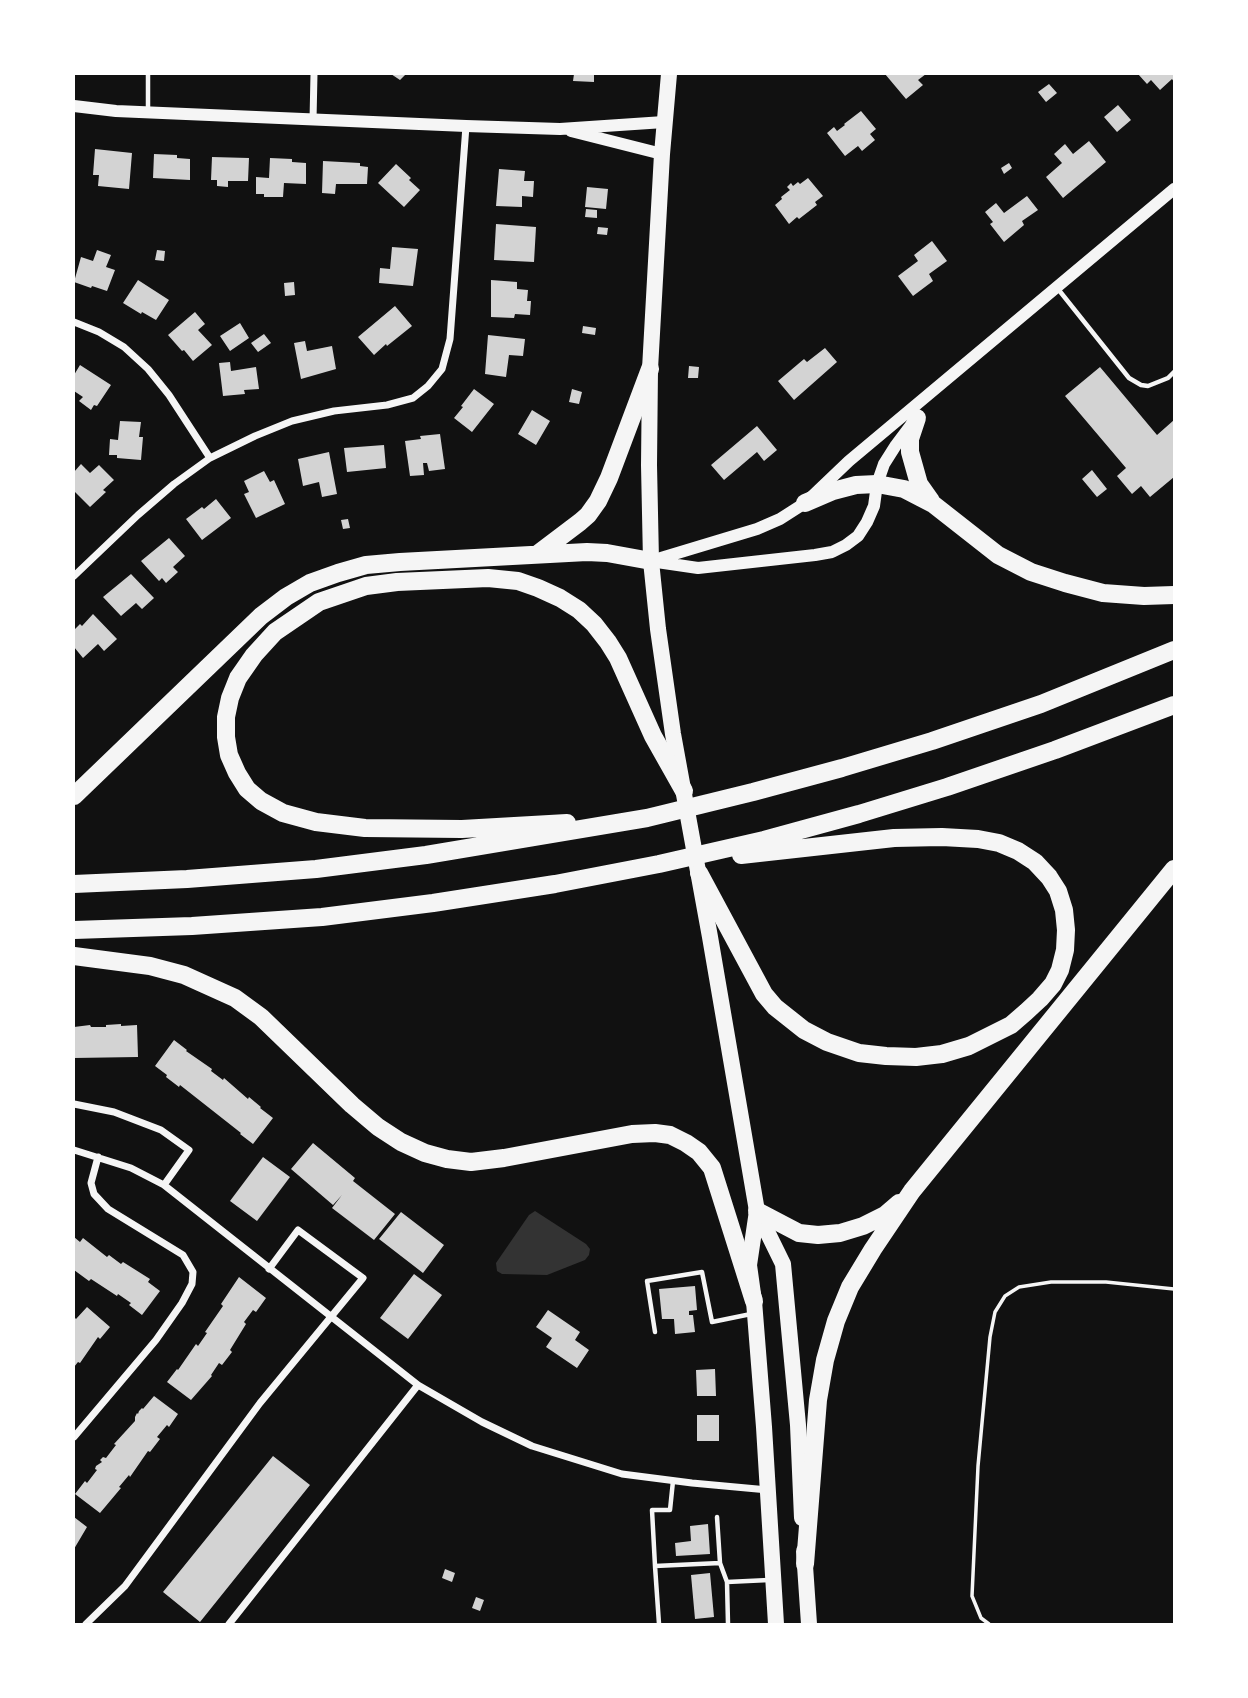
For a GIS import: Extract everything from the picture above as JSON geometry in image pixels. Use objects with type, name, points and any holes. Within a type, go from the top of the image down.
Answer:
[{"type":"highway","points":[[539,553],[588,515],[598,501],[650,369]]},
{"type":"highway","points":[[917,418],[910,439],[910,452],[919,484],[933,504]]},
{"type":"highway","points":[[805,503],[856,485],[877,484],[904,489],[933,504],[998,555],[1031,572],[1103,593],[1174,595]]},
{"type":"highway","points":[[74,796],[261,616],[310,583],[366,565],[539,553],[597,552],[651,561]]},
{"type":"highway","points":[[647,817],[462,829],[365,828],[316,822],[283,813],[261,801],[247,789],[237,773],[229,755],[226,737],[230,698],[238,678],[275,632],[318,602],[366,586],[397,582],[488,578],[518,582],[538,588],[579,610],[608,642],[618,658],[653,736],[684,791]]},
{"type":"highway","points":[[74,884],[187,880],[316,869],[439,853],[647,817],[765,789],[932,741],[1041,704],[1174,650]]},
{"type":"highway","points":[[74,930],[192,926],[322,917],[555,884],[659,864],[764,840],[934,791],[1055,750],[1174,705]]},
{"type":"highway","points":[[659,864],[894,838],[942,837],[999,843],[1035,862],[1058,891],[1064,910],[1065,950],[1053,984],[1040,999],[1010,1025],[969,1046],[942,1054],[916,1057],[859,1053],[827,1042],[804,1030],[781,1013],[764,994],[699,873]]},
{"type":"highway","points":[[804,1564],[818,1400],[836,1321],[850,1287],[912,1191],[1174,869]]},
{"type":"highway","points":[[74,956],[150,966],[184,975],[235,999],[261,1017],[378,1127],[425,1153],[471,1162],[632,1134],[655,1133],[670,1135],[686,1143],[699,1152],[712,1168],[754,1307]]},
{"type":"highway","points":[[757,1211],[799,1233],[840,1233],[863,1226],[885,1214],[912,1191]]},
{"type":"main road","points":[[668,74],[650,369],[651,561],[673,734],[757,1211],[783,1264],[798,1424],[809,1625]]},
{"type":"main road","points":[[757,1211],[749,1265],[768,1490],[776,1625]]},
{"type":"street","points":[[313,121],[314,74]]},
{"type":"street","points":[[74,106],[313,121],[466,126],[560,128],[664,122]]},
{"type":"street","points":[[74,576],[138,515],[210,458],[292,421],[413,398],[435,378],[442,369],[450,340],[466,126]]},
{"type":"street","points":[[560,128],[662,153]]},
{"type":"street","points":[[651,561],[757,529],[780,519],[805,503],[849,461],[1174,189]]},
{"type":"street","points":[[74,322],[99,332],[124,347],[148,369],[169,395],[210,458]]},
{"type":"street","points":[[651,561],[698,568],[815,555],[832,552],[846,545],[858,536],[867,522],[874,506],[877,484],[884,464],[896,445],[958,372]]},
{"type":"street","points":[[74,1104],[114,1112],[161,1130],[189,1150],[164,1185]]},
{"type":"street","points":[[74,1150],[131,1168],[164,1185],[418,1385],[482,1422],[532,1446],[622,1474],[768,1490]]},
{"type":"street","points":[[74,1437],[156,1340],[192,1284],[193,1272],[183,1255],[108,1209],[93,1195],[91,1183],[98,1157]]},
{"type":"street","points":[[86,1625],[125,1586],[260,1403],[363,1279],[298,1230],[269,1269]]},
{"type":"street","points":[[229,1625],[418,1385]]},
{"type":"lane","points":[[148,74],[148,112]]},
{"type":"lane","points":[[1057,288],[1129,378],[1140,385],[1149,386],[1168,378],[1174,372]]},
{"type":"lane","points":[[655,1332],[648,1281],[702,1272],[712,1322],[754,1307]]},
{"type":"lane","points":[[659,1625],[652,1510],[670,1510],[673,1480]]},
{"type":"lane","points":[[717,1517],[720,1563],[727,1582],[728,1625]]},
{"type":"lane","points":[[655,1566],[720,1563]]},
{"type":"lane","points":[[727,1582],[774,1580]]},
{"type":"path","points":[[989,1625],[981,1618],[972,1596],[978,1466],[990,1337],[995,1312],[1005,1296],[1019,1287],[1051,1282],[1106,1282],[1174,1289]]},
{"type":"shaded area","points":[[535,1211],[586,1244],[590,1249],[589,1255],[585,1260],[547,1275],[502,1274],[497,1271],[496,1263],[529,1215]]},
{"type":"building","points":[[391,74],[406,74],[400,80]]},
{"type":"building","points":[[574,74],[594,74],[594,82],[573,81]]},
{"type":"building","points":[[885,74],[926,74],[918,80],[923,85],[906,99]]},
{"type":"building","points":[[1138,74],[1174,74],[1174,82],[1172,79],[1160,90],[1151,80],[1147,84]]},
{"type":"building","points":[[1049,84],[1057,93],[1046,102],[1038,92]]},
{"type":"building","points":[[1118,105],[1131,120],[1117,132],[1104,117]]},
{"type":"building","points":[[861,111],[876,129],[870,134],[875,140],[862,151],[858,146],[845,156],[827,133],[834,127],[837,131]]},
{"type":"building","points":[[1089,141],[1106,162],[1063,198],[1046,177],[1062,163],[1054,154],[1065,144],[1073,154]]},
{"type":"building","points":[[95,149],[132,153],[129,189],[98,186],[99,175],[93,175]]},
{"type":"building","points":[[154,154],[177,155],[177,158],[190,159],[190,180],[153,178]]},
{"type":"building","points":[[212,157],[249,158],[248,181],[228,181],[228,187],[217,186],[217,180],[211,180]]},
{"type":"building","points":[[270,158],[306,163],[306,184],[284,183],[283,197],[256,194],[256,177],[269,178]]},
{"type":"building","points":[[323,161],[360,163],[360,166],[368,167],[367,184],[336,184],[335,194],[322,193]]},
{"type":"building","points":[[1009,163],[1012,168],[1004,174],[1001,168]]},
{"type":"building","points":[[396,164],[420,190],[404,207],[378,183]]},
{"type":"building","points":[[499,169],[525,171],[524,181],[534,181],[533,197],[522,196],[522,207],[496,206]]},
{"type":"building","points":[[808,178],[823,196],[815,202],[817,205],[789,224],[775,205],[790,190],[787,187],[791,183],[793,186],[798,182],[800,184]]},
{"type":"building","points":[[587,187],[608,189],[606,209],[585,207]]},
{"type":"building","points":[[1027,196],[1038,210],[1022,221],[1024,225],[1004,242],[990,224],[993,222],[985,212],[996,203],[1004,213]]},
{"type":"building","points":[[586,209],[597,210],[597,218],[585,217]]},
{"type":"building","points":[[496,224],[536,227],[534,262],[494,260]]},
{"type":"building","points":[[598,227],[608,228],[607,235],[597,234]]},
{"type":"building","points":[[932,241],[947,261],[929,274],[933,281],[913,296],[898,276],[918,261],[914,255]]},
{"type":"building","points":[[392,247],[418,249],[413,286],[379,283],[380,268],[390,269]]},
{"type":"building","points":[[97,250],[111,255],[106,267],[115,270],[107,291],[74,282],[81,257],[93,261]]},
{"type":"building","points":[[157,250],[165,251],[164,261],[155,260]]},
{"type":"building","points":[[138,280],[169,300],[156,320],[123,303]]},
{"type":"building","points":[[491,280],[517,282],[517,289],[528,290],[527,301],[531,301],[530,315],[515,314],[514,318],[491,317]]},
{"type":"building","points":[[294,282],[295,295],[285,296],[284,283]]},
{"type":"building","points":[[395,306],[412,326],[374,355],[358,337]]},
{"type":"building","points":[[195,312],[205,324],[198,330],[212,345],[193,361],[168,335]]},
{"type":"building","points":[[240,323],[249,338],[230,351],[220,336]]},
{"type":"building","points":[[583,326],[596,328],[595,335],[582,333]]},
{"type":"building","points":[[264,334],[271,343],[258,352],[251,343]]},
{"type":"building","points":[[488,335],[525,339],[523,356],[509,355],[506,377],[485,374]]},
{"type":"building","points":[[305,341],[307,351],[332,346],[336,369],[301,379],[294,343]]},
{"type":"building","points":[[825,348],[837,362],[794,400],[778,381],[804,359],[807,362]]},
{"type":"building","points":[[230,362],[231,371],[256,367],[259,389],[244,390],[245,394],[223,396],[219,363]]},
{"type":"building","points":[[80,365],[111,385],[97,406],[94,405],[91,410],[79,401],[83,397],[74,391],[74,375]]},
{"type":"building","points":[[689,366],[699,367],[698,378],[688,378]]},
{"type":"building","points":[[1100,367],[1157,435],[1174,420],[1174,477],[1150,497],[1141,486],[1132,494],[1117,476],[1126,468],[1065,396]]},
{"type":"building","points":[[474,389],[494,404],[472,432],[454,418]]},
{"type":"building","points":[[572,389],[582,392],[579,404],[569,402]]},
{"type":"building","points":[[532,410],[550,421],[536,445],[518,434]]},
{"type":"building","points":[[120,421],[141,422],[141,460],[109,455],[110,439],[118,440]]},
{"type":"building","points":[[757,426],[777,450],[764,461],[757,452],[724,480],[711,465]]},
{"type":"building","points":[[440,434],[445,469],[429,471],[427,463],[423,463],[424,475],[410,476],[405,441]]},
{"type":"building","points":[[384,445],[386,468],[347,472],[344,448]]},
{"type":"building","points":[[329,452],[337,494],[322,497],[319,482],[303,486],[298,459]]},
{"type":"building","points":[[81,464],[90,473],[99,465],[114,480],[90,507],[74,491],[74,472]]},
{"type":"building","points":[[1092,470],[1107,489],[1097,497],[1082,479]]},
{"type":"building","points":[[264,471],[270,482],[274,480],[285,504],[256,518],[244,494],[249,492],[244,481]]},
{"type":"building","points":[[216,499],[231,518],[202,540],[186,519]]},
{"type":"building","points":[[348,519],[350,528],[343,529],[341,520]]},
{"type":"building","points":[[169,538],[185,556],[173,567],[178,572],[166,583],[162,578],[159,581],[141,561]]},
{"type":"building","points":[[131,574],[154,598],[142,609],[136,603],[121,616],[103,597]]},
{"type":"building","points":[[93,614],[117,639],[104,651],[98,644],[83,658],[74,647],[74,630]]},
{"type":"building","points":[[137,1025],[138,1057],[74,1058],[74,1027]]},
{"type":"building","points":[[174,1040],[273,1118],[253,1144],[155,1066]]},
{"type":"building","points":[[313,1143],[355,1178],[353,1181],[395,1214],[374,1240],[332,1208],[342,1195],[333,1205],[291,1169]]},
{"type":"building","points":[[263,1157],[290,1177],[257,1221],[230,1201]]},
{"type":"building","points":[[401,1212],[444,1245],[423,1273],[379,1239]]},
{"type":"building","points":[[74,1237],[80,1242],[83,1238],[107,1257],[109,1255],[121,1264],[123,1262],[150,1279],[148,1282],[160,1291],[142,1315],[118,1294],[117,1296],[91,1279],[89,1281],[74,1270]]},
{"type":"building","points":[[414,1274],[442,1295],[408,1339],[380,1318]]},
{"type":"building","points":[[239,1277],[266,1298],[244,1322],[246,1324],[230,1350],[232,1352],[222,1365],[219,1363],[212,1376],[191,1400],[167,1382],[207,1333],[205,1332]]},
{"type":"building","points":[[695,1286],[697,1310],[689,1311],[689,1315],[693,1315],[695,1332],[675,1334],[674,1319],[662,1319],[659,1289]]},
{"type":"building","points":[[87,1307],[110,1327],[100,1339],[98,1337],[80,1363],[74,1367],[74,1317],[76,1319]]},
{"type":"building","points":[[548,1310],[580,1332],[575,1340],[589,1350],[577,1368],[546,1347],[552,1338],[536,1327]]},
{"type":"building","points":[[715,1369],[716,1396],[697,1396],[696,1370]]},
{"type":"building","points":[[154,1396],[178,1414],[169,1427],[167,1425],[157,1437],[160,1439],[100,1513],[75,1494],[85,1481],[87,1483],[97,1470],[96,1466],[102,1462],[100,1460],[106,1458],[116,1445],[114,1444],[135,1421],[137,1413]]},
{"type":"building","points":[[697,1415],[719,1415],[719,1441],[697,1441]]},
{"type":"building","points":[[273,1456],[310,1485],[200,1622],[163,1592]]},
{"type":"building","points":[[74,1517],[87,1527],[74,1549]]},
{"type":"building","points":[[708,1524],[710,1554],[676,1556],[675,1543],[691,1541],[690,1526]]},
{"type":"building","points":[[445,1569],[455,1573],[452,1582],[442,1578]]},
{"type":"building","points":[[710,1573],[714,1617],[695,1619],[691,1575]]},
{"type":"building","points":[[476,1597],[484,1600],[480,1611],[472,1608]]}]
